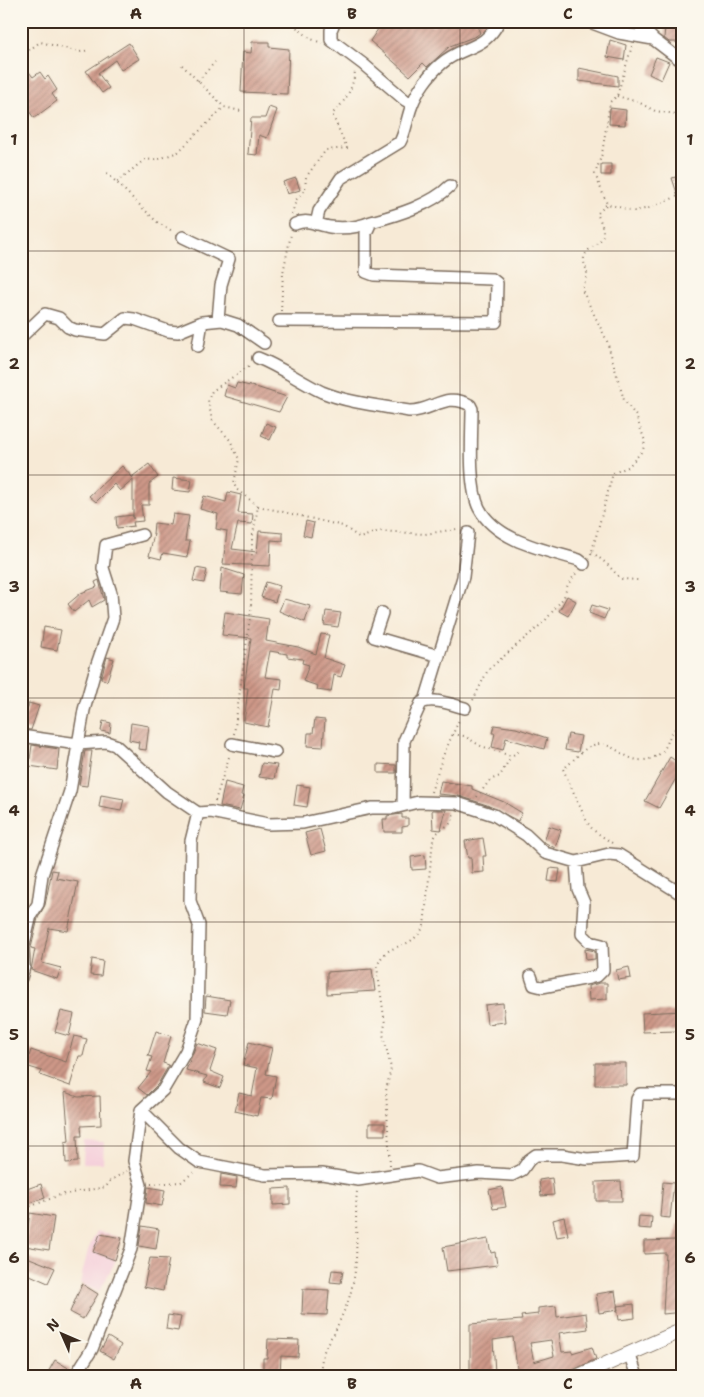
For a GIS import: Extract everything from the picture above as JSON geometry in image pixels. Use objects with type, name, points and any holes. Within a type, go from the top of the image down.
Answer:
[{"type":"main road","points":[[580,1376],[683,1330]]},
{"type":"street","points":[[335,21],[331,30],[331,40],[412,104]]},
{"type":"street","points":[[316,224],[319,211],[341,178],[400,142],[412,104],[425,82],[441,64],[485,40],[492,34],[499,21]]},
{"type":"street","points":[[587,21],[619,34],[653,39]]},
{"type":"street","points":[[635,21],[653,39],[683,62]]},
{"type":"street","points":[[295,224],[304,220],[316,224],[344,228],[371,222],[419,204],[445,191],[450,186]]},
{"type":"street","points":[[278,321],[496,322],[496,283],[492,279],[374,275],[366,272],[366,233],[371,222]]},
{"type":"street","points":[[183,237],[229,259],[220,294],[218,320]]},
{"type":"street","points":[[21,337],[45,314],[59,318],[75,330],[105,334],[125,318],[134,319],[168,331],[178,332],[202,322],[218,320],[238,325],[264,343]]},
{"type":"street","points":[[198,346],[202,322]]},
{"type":"street","points":[[258,358],[277,365],[321,391],[342,398],[408,411],[419,411],[446,400],[467,404],[472,409],[471,461],[477,500],[483,513],[503,533],[531,546],[579,560],[584,564]]},
{"type":"street","points":[[403,805],[404,741],[421,703],[425,701],[439,656],[463,577],[468,533]]},
{"type":"street","points":[[21,978],[24,967],[23,948],[31,916],[38,904],[42,875],[70,791],[78,744],[96,667],[113,618],[111,593],[103,568],[106,546],[108,543],[142,535]]},
{"type":"street","points":[[382,613],[374,637],[439,656]]},
{"type":"street","points":[[425,701],[465,708]]},
{"type":"street","points":[[21,736],[78,744],[106,742],[115,744],[167,792],[198,813],[211,812],[268,824],[303,823],[372,808],[394,808],[430,801],[457,803],[494,815],[526,836],[545,854],[576,862],[609,854],[619,855],[683,895]]},
{"type":"street","points":[[232,744],[275,752]]},
{"type":"street","points":[[76,1376],[92,1349],[131,1249],[141,1184],[134,1161],[141,1110],[163,1090],[186,1051],[197,1019],[199,924],[190,901],[191,841],[198,813]]},
{"type":"street","points":[[531,976],[534,985],[542,987],[597,976],[604,964],[602,945],[590,942],[582,934],[584,903],[578,889],[576,862]]},
{"type":"street","points":[[141,1110],[179,1148],[199,1162],[265,1175],[322,1174],[358,1180],[386,1177],[418,1170],[437,1178],[472,1173],[512,1175],[522,1170],[529,1160],[536,1155],[562,1155],[587,1159],[632,1156],[640,1094],[683,1094]]},
{"type":"street","points":[[21,1149],[21,1167]]},
{"type":"street","points":[[629,1354],[637,1376]]},
{"type":"path","points":[[289,21],[320,44],[331,40]]},
{"type":"path","points":[[607,204],[595,174],[602,154],[610,102],[618,96],[625,76],[633,36]]},
{"type":"path","points":[[21,56],[40,42],[80,52],[89,50]]},
{"type":"path","points":[[278,321],[282,308],[283,273],[289,242],[295,224],[292,213],[296,200],[305,190],[306,177],[326,150],[347,148],[332,114],[349,94],[354,79],[355,58]]},
{"type":"path","points":[[198,81],[216,62]]},
{"type":"path","points":[[182,65],[224,107],[241,111]]},
{"type":"path","points":[[618,96],[638,102],[656,112],[683,115]]},
{"type":"path","points":[[117,182],[144,160],[159,159],[178,152],[224,107]]},
{"type":"path","points":[[107,173],[157,222],[183,237]]},
{"type":"path","points":[[607,204],[634,211],[650,208],[683,194]]},
{"type":"path","points":[[430,801],[436,775],[453,734],[465,708],[477,694],[488,670],[546,621],[556,610],[564,597],[568,584],[592,552],[613,472],[628,467],[643,450],[645,441],[636,416],[624,400],[607,342],[582,290],[587,274],[583,261],[585,254],[600,241],[603,232],[602,224],[597,214],[607,204]]},
{"type":"path","points":[[258,358],[212,391],[208,400],[212,420],[230,440],[239,459],[234,483],[236,489],[258,506],[343,526],[360,538],[379,531],[425,534],[463,529],[468,533]]},
{"type":"path","points":[[211,812],[232,744],[251,610],[252,540],[258,506]]},
{"type":"path","points":[[592,552],[608,564],[621,578],[638,580]]},
{"type":"path","points":[[619,855],[615,845],[593,830],[587,822],[563,769],[588,747],[600,744],[614,748],[621,754],[636,761],[652,759],[663,752],[670,734],[683,722]]},
{"type":"path","points":[[453,734],[464,736],[481,746],[511,756]]},
{"type":"path","points":[[470,807],[490,780],[500,776],[511,756],[520,752]]},
{"type":"path","points":[[386,1177],[390,1169],[386,1091],[391,1068],[383,1034],[385,1024],[377,968],[380,958],[388,950],[417,938],[424,926],[433,840],[437,833],[452,822],[457,803]]},
{"type":"path","points":[[21,1210],[60,1195],[106,1187],[111,1180],[125,1174],[134,1161]]},
{"type":"path","points":[[141,1184],[181,1182],[195,1171],[199,1162]]},
{"type":"path","points":[[320,1376],[324,1350],[328,1340],[334,1334],[352,1287],[356,1245],[355,1215],[358,1180]]},
{"type":"shaded area","points":[[84,1141],[104,1142],[103,1163],[83,1163]]},
{"type":"shaded area","points":[[97,1231],[122,1238],[114,1264],[99,1292],[80,1283],[88,1250]]},
{"type":"building","points":[[374,21],[427,21],[432,26],[445,21],[490,21],[488,25],[478,28],[480,33],[476,36],[450,46],[427,67],[423,63],[410,76],[370,41],[380,26]]},
{"type":"building","points":[[665,27],[680,27],[680,42],[669,42],[664,38]]},
{"type":"building","points":[[610,40],[626,45],[624,60],[607,57]]},
{"type":"building","points":[[252,42],[269,42],[269,47],[289,49],[287,94],[241,92],[243,52],[251,53]]},
{"type":"building","points":[[129,43],[139,59],[121,70],[115,60],[98,73],[109,88],[102,93],[86,71]]},
{"type":"building","points":[[656,57],[669,62],[661,80],[649,74]]},
{"type":"building","points":[[21,62],[33,77],[40,72],[45,79],[48,76],[57,90],[52,94],[57,101],[34,118],[21,100]]},
{"type":"building","points":[[579,68],[618,76],[618,86],[579,81]]},
{"type":"building","points":[[269,107],[277,110],[267,138],[259,135],[257,155],[248,154],[251,118],[265,118]]},
{"type":"building","points":[[610,108],[626,110],[625,125],[609,124]]},
{"type":"building","points":[[601,164],[611,164],[611,175],[601,175]]},
{"type":"building","points":[[683,175],[683,205],[681,205],[672,178]]},
{"type":"building","points":[[296,178],[300,190],[287,194],[283,182]]},
{"type":"building","points":[[237,383],[287,397],[279,412],[224,396],[227,385],[235,388]]},
{"type":"building","points":[[266,423],[276,427],[270,440],[261,436]]},
{"type":"building","points":[[149,464],[158,477],[149,484],[149,505],[141,505],[143,521],[133,522],[134,526],[117,528],[116,517],[133,515],[133,480],[120,491],[114,484],[96,502],[89,496],[122,466],[133,478],[133,476]]},
{"type":"building","points":[[173,478],[192,480],[190,492],[172,490]]},
{"type":"building","points":[[228,492],[241,495],[238,513],[253,514],[252,524],[238,523],[232,549],[257,552],[259,531],[283,533],[283,541],[271,540],[270,566],[223,564],[227,531],[216,529],[218,514],[200,509],[204,496],[226,502]]},
{"type":"building","points":[[173,514],[189,516],[185,541],[190,541],[187,557],[163,553],[161,559],[149,556],[154,534],[154,523],[171,525]]},
{"type":"building","points":[[306,521],[314,523],[311,537],[303,535]]},
{"type":"building","points":[[196,568],[207,570],[204,583],[193,581]]},
{"type":"building","points":[[222,568],[244,575],[242,594],[220,592]]},
{"type":"building","points":[[99,580],[104,600],[92,607],[89,600],[74,612],[68,604],[81,593],[97,587],[95,582]]},
{"type":"building","points":[[266,582],[280,586],[275,602],[261,597]]},
{"type":"building","points":[[567,596],[576,601],[568,616],[559,611]]},
{"type":"building","points":[[284,599],[310,606],[305,622],[279,611]]},
{"type":"building","points":[[592,605],[608,610],[604,619],[589,613]]},
{"type":"building","points":[[326,611],[341,613],[338,627],[324,625]]},
{"type":"building","points":[[225,612],[269,619],[266,641],[298,647],[316,654],[321,634],[329,635],[324,658],[345,665],[341,677],[334,675],[331,692],[317,690],[318,686],[303,681],[309,665],[302,663],[303,659],[287,657],[287,654],[270,651],[265,677],[282,679],[281,690],[275,689],[268,727],[244,722],[248,688],[244,688],[251,638],[222,635]]},
{"type":"building","points":[[44,627],[61,630],[57,650],[41,647]]},
{"type":"building","points":[[107,657],[114,659],[107,681],[101,678]]},
{"type":"building","points":[[29,703],[39,706],[31,730],[21,729]]},
{"type":"building","points":[[315,719],[325,720],[323,747],[307,746],[308,733],[313,733]]},
{"type":"building","points":[[103,721],[111,723],[110,733],[101,731]]},
{"type":"building","points":[[131,723],[149,726],[146,750],[138,749],[139,742],[129,740]]},
{"type":"building","points":[[494,725],[516,728],[547,738],[544,749],[506,738],[503,750],[492,747],[495,733],[492,733]]},
{"type":"building","points":[[568,734],[581,736],[578,752],[565,750]]},
{"type":"building","points":[[32,745],[59,749],[57,770],[29,766]]},
{"type":"building","points":[[85,751],[92,751],[87,786],[79,785]]},
{"type":"building","points":[[670,757],[683,766],[659,808],[645,801]]},
{"type":"building","points":[[262,763],[277,765],[274,779],[259,777]]},
{"type":"building","points":[[378,764],[396,765],[396,773],[378,773]]},
{"type":"building","points":[[441,781],[472,786],[472,789],[504,802],[522,813],[518,821],[487,805],[459,796],[438,794]]},
{"type":"building","points":[[225,782],[243,787],[241,795],[244,796],[240,810],[220,806]]},
{"type":"building","points":[[297,785],[310,787],[307,807],[294,805]]},
{"type":"building","points":[[101,795],[124,799],[121,811],[99,807]]},
{"type":"building","points":[[432,810],[446,810],[441,830],[433,829]]},
{"type":"building","points":[[402,814],[402,818],[408,818],[408,826],[402,827],[402,832],[384,832],[383,819],[387,819],[387,816]]},
{"type":"building","points":[[549,826],[561,830],[555,848],[544,842]]},
{"type":"building","points":[[320,829],[326,851],[311,855],[305,833]]},
{"type":"building","points":[[483,838],[486,856],[483,856],[484,872],[472,873],[471,858],[468,858],[465,841]]},
{"type":"building","points":[[425,855],[426,869],[412,870],[411,857]]},
{"type":"building","points":[[550,868],[560,869],[558,882],[548,881]]},
{"type":"building","points":[[52,870],[58,871],[56,878],[78,882],[68,931],[49,928],[42,963],[61,968],[57,979],[31,970],[35,949],[31,948],[38,918],[45,905]]},
{"type":"building","points":[[585,949],[595,951],[595,959],[586,960]]},
{"type":"building","points":[[92,959],[103,961],[101,976],[90,975]]},
{"type":"building","points":[[629,967],[631,978],[618,980],[616,970]]},
{"type":"building","points":[[372,969],[375,991],[327,994],[327,972]]},
{"type":"building","points":[[607,983],[607,999],[589,1000],[588,986]]},
{"type":"building","points":[[206,996],[230,1000],[227,1014],[205,1011]]},
{"type":"building","points":[[503,1003],[505,1022],[487,1024],[485,1005]]},
{"type":"building","points":[[61,1011],[74,1014],[69,1036],[55,1032]]},
{"type":"building","points":[[683,1011],[683,1019],[677,1020],[678,1031],[643,1032],[642,1013]]},
{"type":"building","points":[[156,1031],[171,1036],[163,1063],[169,1065],[158,1084],[147,1095],[138,1088],[151,1072],[147,1071],[152,1057],[148,1056]]},
{"type":"building","points":[[74,1036],[87,1039],[83,1056],[79,1056],[70,1086],[40,1075],[42,1071],[26,1066],[31,1050],[66,1062]]},
{"type":"building","points":[[249,1042],[272,1048],[266,1074],[276,1076],[272,1099],[261,1098],[257,1116],[235,1111],[239,1093],[252,1096],[257,1068],[243,1065]]},
{"type":"building","points":[[197,1043],[217,1050],[210,1071],[224,1077],[220,1088],[204,1082],[207,1076],[186,1070]]},
{"type":"building","points":[[595,1063],[626,1063],[626,1085],[595,1085]]},
{"type":"building","points":[[65,1092],[78,1097],[100,1096],[101,1125],[81,1126],[82,1136],[77,1136],[78,1162],[66,1163],[65,1142],[69,1141]]},
{"type":"building","points":[[369,1123],[385,1123],[385,1135],[369,1135]]},
{"type":"building","points":[[221,1174],[237,1177],[236,1188],[220,1187]]},
{"type":"building","points":[[552,1178],[554,1195],[541,1196],[539,1180]]},
{"type":"building","points":[[621,1181],[622,1201],[596,1201],[596,1182]]},
{"type":"building","points":[[663,1182],[674,1183],[670,1218],[660,1217]]},
{"type":"building","points":[[41,1184],[45,1198],[21,1206],[21,1191]]},
{"type":"building","points":[[148,1187],[165,1190],[162,1206],[146,1203]]},
{"type":"building","points":[[502,1187],[506,1207],[493,1209],[489,1190]]},
{"type":"building","points":[[290,1188],[290,1204],[273,1205],[273,1189]]},
{"type":"building","points":[[30,1213],[54,1217],[49,1250],[25,1246]]},
{"type":"building","points":[[639,1216],[652,1217],[651,1229],[638,1228]]},
{"type":"building","points":[[564,1217],[568,1235],[557,1237],[553,1220]]},
{"type":"building","points":[[677,1224],[683,1224],[683,1312],[663,1314],[666,1253],[644,1254],[644,1241],[675,1240]]},
{"type":"building","points":[[142,1226],[159,1229],[156,1249],[139,1246]]},
{"type":"building","points":[[100,1234],[122,1238],[115,1260],[93,1252]]},
{"type":"building","points":[[488,1239],[491,1253],[495,1252],[497,1265],[447,1271],[443,1247]]},
{"type":"building","points":[[27,1257],[55,1268],[48,1283],[21,1271]]},
{"type":"building","points":[[150,1258],[169,1259],[163,1291],[144,1287]]},
{"type":"building","points":[[332,1270],[343,1271],[341,1283],[330,1282]]},
{"type":"building","points":[[82,1284],[98,1294],[83,1319],[70,1312]]},
{"type":"building","points":[[303,1289],[329,1290],[327,1315],[302,1314]]},
{"type":"building","points":[[615,1291],[618,1310],[599,1313],[596,1294]]},
{"type":"building","points":[[634,1304],[635,1318],[619,1320],[617,1306]]},
{"type":"building","points":[[556,1306],[557,1317],[586,1313],[588,1329],[559,1333],[562,1352],[572,1351],[572,1353],[592,1347],[596,1359],[573,1370],[546,1376],[518,1376],[513,1337],[493,1340],[495,1373],[470,1374],[470,1324],[522,1320],[521,1316],[538,1314],[538,1308]],"holes":[[[551,1340],[554,1356],[534,1362],[530,1343]]]},
{"type":"building","points":[[168,1315],[181,1317],[178,1331],[166,1329]]},
{"type":"building","points":[[108,1337],[121,1345],[114,1359],[100,1351]]},
{"type":"building","points":[[268,1339],[299,1340],[298,1357],[281,1356],[280,1376],[263,1376],[263,1358],[267,1358]]},
{"type":"building","points":[[55,1360],[70,1369],[68,1376],[46,1376]]}]
